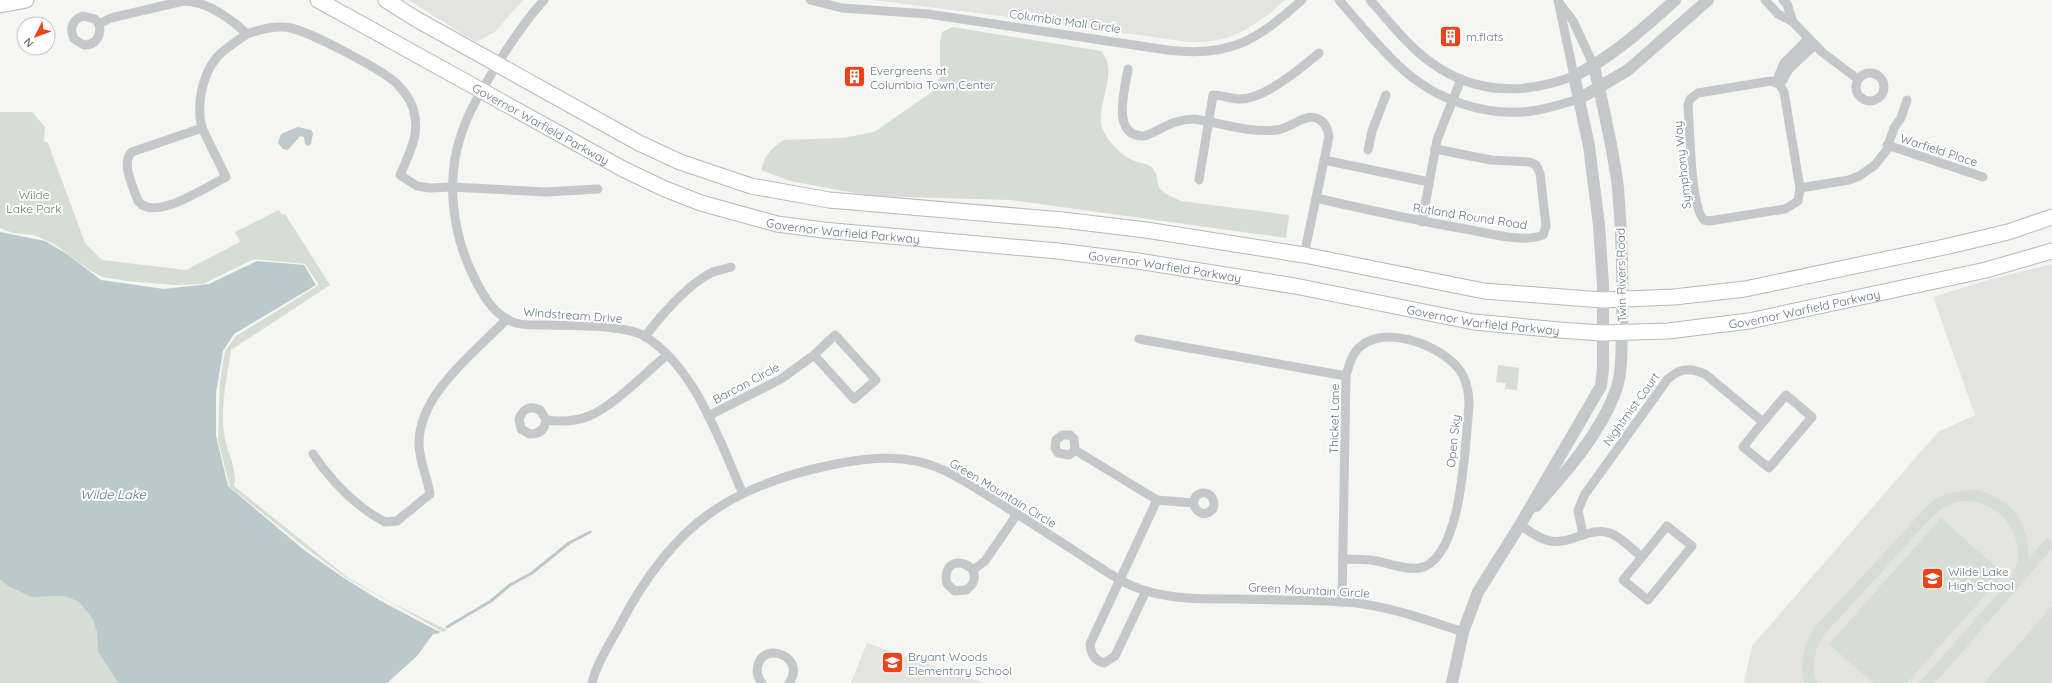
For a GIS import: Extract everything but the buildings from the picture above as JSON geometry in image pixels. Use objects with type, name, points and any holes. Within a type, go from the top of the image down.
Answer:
[{"type":"main road","points":[[0,5],[26,0]]},
{"type":"main road","name":"Governor Warfield Parkway","points":[[318,0],[623,169],[665,189],[702,203],[777,224],[823,230],[1138,261],[1295,286],[1474,322],[1514,327],[1602,333],[1668,331],[1749,321],[1986,270],[2052,250]]},
{"type":"main road","points":[[386,0],[639,143],[686,164],[751,186],[788,194],[828,200],[1063,220],[1146,230],[1304,256],[1431,282],[1484,291],[1602,300],[1711,294],[1780,283],[1949,246],[2048,217]]},
{"type":"street","name":"Windstream Drive","points":[[544,0],[526,22],[497,64],[469,114],[461,134],[457,148],[452,188],[455,219],[463,252],[480,291],[489,303],[507,319],[523,324],[606,328],[629,331],[645,336],[667,354],[684,374],[708,416],[743,494]]},
{"type":"street","name":"Columbia Mall Circle","points":[[810,0],[842,8],[928,14],[1174,50],[1207,52],[1243,43],[1279,20],[1302,0]]},
{"type":"street","points":[[1339,0],[1398,65],[1434,92],[1453,101],[1475,108],[1516,112],[1537,110],[1579,98],[1599,88],[1643,58],[1708,0]]},
{"type":"street","points":[[1370,0],[1413,48],[1430,62],[1461,79],[1495,88],[1515,90],[1551,85],[1594,66],[1621,47],[1675,0]]},
{"type":"street","points":[[1765,0],[1778,14],[1793,22],[1809,40],[1858,80]]},
{"type":"street","points":[[1783,0],[1793,22]]},
{"type":"street","points":[[99,24],[110,18],[183,1],[194,1],[234,21],[247,34]]},
{"type":"street","name":"Twin Rivers Road","points":[[1520,525],[1565,474],[1609,408],[1616,391],[1621,370],[1623,300],[1618,187],[1594,66],[1573,21],[1559,2]]},
{"type":"street","name":"Twin Rivers Road","points":[[1452,683],[1463,632],[1478,592],[1520,525],[1601,386],[1603,369],[1602,300],[1596,189],[1559,2]]},
{"type":"street","points":[[202,128],[129,154],[126,164],[138,201],[141,205],[146,208],[166,208],[226,177],[202,128],[200,103],[203,84],[209,68],[217,57],[247,34],[262,28],[291,28],[315,37],[386,76],[405,94],[413,107],[417,131],[400,175],[417,186],[430,188],[516,192],[598,189]]},
{"type":"street","points":[[1800,188],[1784,92],[1778,83],[1783,56],[1809,40]]},
{"type":"street","points":[[1778,83],[1809,40]]},
{"type":"street","points":[[1199,180],[1212,95],[1241,99],[1267,90],[1295,73],[1319,52]]},
{"type":"street","points":[[1128,69],[1122,117],[1124,124],[1132,134],[1145,136],[1182,119],[1209,121],[1264,131],[1286,128],[1305,119],[1317,118],[1325,123],[1328,129],[1329,137],[1304,256]]},
{"type":"street","points":[[1422,222],[1437,140],[1461,79]]},
{"type":"street","name":"Symphony Way","points":[[1778,83],[1771,81],[1698,93],[1690,100],[1688,105],[1691,160],[1697,211],[1704,220],[1709,221],[1785,209],[1798,201],[1800,188]]},
{"type":"street","points":[[1368,150],[1372,131],[1386,95]]},
{"type":"street","name":"Warfield Place","points":[[1800,188],[1849,180],[1859,176],[1875,165],[1886,151],[1894,128],[1901,118],[1906,100]]},
{"type":"street","name":"Warfield Place","points":[[1887,145],[1983,177]]},
{"type":"street","name":"Rutland Round Road","points":[[1316,198],[1422,222],[1498,235],[1535,238],[1543,235],[1546,226],[1540,173],[1536,165],[1529,162],[1491,160],[1435,150]]},
{"type":"street","points":[[1324,160],[1429,182]]},
{"type":"street","points":[[645,336],[668,308],[705,277],[713,272],[730,267]]},
{"type":"street","points":[[313,454],[327,474],[349,497],[385,522],[398,521],[430,494],[422,467],[419,442],[424,416],[432,400],[445,382],[507,319]]},
{"type":"street","name":"Barcan Circle","points":[[708,416],[766,388],[794,370],[835,335],[876,380],[854,399],[814,354]]},
{"type":"street","name":"Open Sky","points":[[1344,559],[1376,561],[1411,569],[1421,568],[1439,556],[1449,538],[1458,507],[1469,406],[1468,391],[1465,381],[1454,364],[1441,353],[1389,336],[1372,339],[1360,346],[1354,353],[1346,376]]},
{"type":"street","name":"Thicket Lane","points":[[1139,339],[1346,376],[1344,559],[1342,602]]},
{"type":"street","points":[[546,420],[569,422],[598,412],[667,354]]},
{"type":"street","name":"Nightmist Court","points":[[1583,535],[1578,510],[1585,494],[1667,380],[1674,374],[1686,369],[1694,369],[1705,374],[1763,422]]},
{"type":"street","points":[[1786,395],[1812,417],[1769,468],[1743,447],[1763,422],[1786,395]]},
{"type":"street","points":[[1075,450],[1157,500],[1193,504]]},
{"type":"street","name":"Green Mountain Circle","points":[[592,683],[599,664],[635,596],[666,552],[683,534],[703,518],[743,494],[769,483],[823,467],[876,458],[922,462],[941,469],[1017,514],[1121,580],[1146,591],[1190,598],[1371,604],[1396,610],[1463,632]]},
{"type":"street","points":[[1146,591],[1115,656],[1104,663],[1098,661],[1093,657],[1090,644],[1157,500]]},
{"type":"street","points":[[973,570],[985,561],[1017,514]]},
{"type":"street","points":[[1520,525],[1542,539],[1559,542],[1593,532],[1609,533],[1618,538],[1642,557]]},
{"type":"street","points":[[1667,526],[1692,546],[1648,600],[1623,580],[1642,557],[1667,526]]},
{"type":"street","points":[[762,683],[758,679],[757,671],[759,662],[766,655],[774,653],[781,654],[787,658],[792,665],[794,671],[789,683]]},
{"type":"shaded area","points":[[408,0],[523,0],[495,32],[476,42]]},
{"type":"shaded area","points":[[871,0],[1285,0],[1271,13],[1245,30],[1227,38],[1206,42],[1189,42]]},
{"type":"shaded area","name":"Wilde Lake High School","points":[[2052,264],[2052,683],[1744,683],[1752,646],[1938,432],[1975,415],[1933,297],[1988,280]]},
{"type":"shaded area","name":"Bryant Woods Elementary School","points":[[867,643],[984,683],[851,683]]},
{"type":"green space","points":[[952,27],[1101,51],[1106,60],[1108,80],[1101,111],[1101,121],[1103,130],[1116,148],[1131,160],[1147,164],[1151,167],[1155,171],[1159,188],[1166,194],[1181,201],[1289,215],[1286,238],[1010,200],[871,196],[790,181],[761,170],[765,158],[772,149],[783,140],[843,138],[874,132],[932,92],[940,77],[940,43],[942,32]]},
{"type":"green space","name":"Wilde Lake Park","points":[[0,112],[32,112],[45,127],[44,141],[48,143],[85,243],[102,260],[186,270],[240,242],[235,232],[279,210],[282,215],[285,214],[330,285],[231,350],[224,394],[223,428],[235,475],[234,486],[347,577],[392,603],[447,630],[443,632],[345,577],[307,549],[230,487],[218,440],[220,381],[225,351],[236,336],[319,285],[305,264],[254,259],[203,284],[176,285],[126,281],[103,277],[91,271],[54,244],[34,235],[13,233],[0,228]]},
{"type":"green space","points":[[1498,365],[1519,368],[1517,390],[1505,389],[1506,383],[1496,382]]},
{"type":"green space","points":[[1973,489],[1998,498],[2015,512],[2021,521],[2025,532],[2029,558],[2047,538],[2052,542],[2052,549],[1935,683],[1919,683],[2009,581],[2018,561],[2016,540],[2012,530],[1999,513],[1990,507],[1970,501],[1946,506],[1938,511],[1929,520],[1824,635],[1814,658],[1814,670],[1817,683],[1804,683],[1803,660],[1805,648],[1814,628],[1932,501],[1945,494]]},
{"type":"green space","points":[[1941,518],[2004,574],[1907,683],[1873,683],[1829,644]]},
{"type":"green space","points":[[0,579],[8,586],[31,597],[65,596],[79,602],[92,618],[97,632],[98,652],[118,683],[0,683]]},
{"type":"green space","points":[[2052,606],[2052,683],[1984,683]]},
{"type":"water","points":[[298,127],[311,130],[313,133],[311,144],[308,146],[305,144],[304,137],[300,136],[288,150],[283,149],[278,143],[281,134]]},
{"type":"water","name":"Wilde Lake","points":[[0,232],[45,241],[67,254],[101,280],[164,289],[209,284],[257,261],[304,265],[316,285],[234,334],[223,351],[216,393],[216,436],[228,486],[304,550],[344,578],[379,600],[436,630],[417,656],[387,683],[118,683],[98,652],[97,632],[92,618],[79,602],[65,596],[31,597],[8,586],[0,579]]},
{"type":"waterway","points":[[447,627],[491,601],[510,585],[532,573],[569,543],[590,532]]},
{"type":"waterway","points":[[430,633],[438,632]]},
{"type":"place","name":"m.flats","points":[[1451,36]]},
{"type":"place","name":"Evergreens at Columbia Town Center","points":[[854,77]]},
{"type":"place","name":"Wilde Lake High School","points":[[1932,578]]},
{"type":"place","name":"Bryant Woods Elementary School","points":[[892,663]]}]
